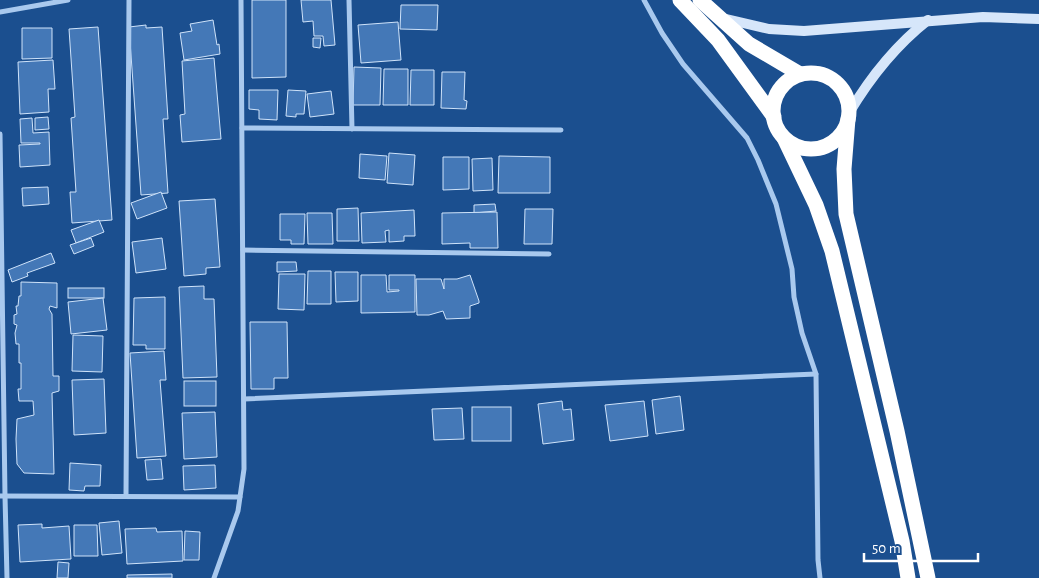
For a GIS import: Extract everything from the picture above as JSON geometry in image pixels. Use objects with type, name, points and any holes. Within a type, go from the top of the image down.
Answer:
[{"type":"highway","points":[[680,0],[718,40],[774,117]]},
{"type":"highway","points":[[700,0],[749,44],[800,74]]},
{"type":"highway","points":[[908,578],[902,541],[832,252],[816,205],[784,138],[775,124],[773,106],[776,95],[790,79],[800,74],[824,75],[835,81],[843,90],[848,101],[849,116],[844,169],[846,214],[897,431],[928,578]]},
{"type":"highway","points":[[784,138],[794,145],[804,148],[816,148],[827,145],[837,139],[844,130],[849,116]]},
{"type":"street","points":[[0,12],[68,0]]},
{"type":"street","points":[[126,496],[128,0]]},
{"type":"street","points":[[214,578],[238,511],[244,469],[241,0]]},
{"type":"street","points":[[349,0],[352,129]]},
{"type":"street","points":[[644,0],[662,33],[683,64],[747,138],[776,204],[792,269],[794,297],[802,333],[816,374],[818,560],[820,578]]},
{"type":"street","points":[[718,17],[769,29],[795,31],[982,16],[1039,19]]},
{"type":"street","points":[[849,116],[871,78],[897,46],[928,20]]},
{"type":"street","points":[[242,128],[561,130]]},
{"type":"street","points":[[0,134],[2,496],[7,578]]},
{"type":"street","points":[[243,250],[549,254]]},
{"type":"street","points":[[244,399],[816,374]]},
{"type":"street","points":[[2,496],[240,498]]},
{"type":"building","points":[[252,0],[286,0],[286,77],[252,78]]},
{"type":"building","points":[[301,0],[331,0],[335,45],[324,46],[323,36],[314,36],[313,21],[303,22]]},
{"type":"building","points":[[401,5],[438,5],[437,30],[400,29]]},
{"type":"building","points":[[213,20],[220,54],[184,60],[180,33],[192,31],[190,24]]},
{"type":"building","points":[[398,22],[401,60],[361,63],[358,25]]},
{"type":"building","points":[[146,25],[146,28],[162,27],[168,119],[163,119],[168,193],[141,195],[129,27]]},
{"type":"building","points":[[98,27],[112,220],[72,223],[70,192],[76,192],[71,118],[75,117],[69,29]]},
{"type":"building","points":[[22,28],[52,28],[52,58],[22,59]]},
{"type":"building","points":[[313,38],[321,38],[320,48],[313,47]]},
{"type":"building","points":[[214,58],[221,139],[182,142],[180,115],[185,114],[182,61]]},
{"type":"building","points":[[53,60],[55,89],[48,89],[49,112],[20,114],[18,62]]},
{"type":"building","points":[[354,67],[381,68],[380,105],[353,105]]},
{"type":"building","points":[[384,69],[408,69],[408,105],[383,105]]},
{"type":"building","points":[[411,70],[434,70],[434,105],[410,105]]},
{"type":"building","points":[[442,72],[465,72],[464,100],[467,101],[466,109],[441,108]]},
{"type":"building","points":[[249,90],[278,90],[277,120],[259,119],[259,110],[249,109]]},
{"type":"building","points":[[288,90],[306,91],[304,114],[296,114],[296,117],[286,116]]},
{"type":"building","points":[[331,91],[334,114],[310,117],[307,94]]},
{"type":"building","points":[[48,117],[49,129],[35,130],[35,118]]},
{"type":"building","points":[[32,118],[33,133],[49,132],[50,165],[20,167],[19,145],[40,144],[21,143],[20,119]]},
{"type":"building","points":[[389,153],[415,155],[413,185],[387,183]]},
{"type":"building","points":[[360,154],[387,156],[385,180],[359,178]]},
{"type":"building","points":[[499,156],[550,157],[550,193],[498,193]]},
{"type":"building","points":[[443,157],[469,157],[469,189],[443,190]]},
{"type":"building","points":[[492,158],[493,190],[473,191],[472,159]]},
{"type":"building","points":[[48,187],[49,204],[23,206],[22,188]]},
{"type":"building","points":[[161,192],[167,208],[137,219],[131,203]]},
{"type":"building","points":[[215,199],[220,267],[206,268],[206,274],[184,276],[179,201]]},
{"type":"building","points":[[495,204],[496,211],[474,213],[474,205]]},
{"type":"building","points":[[358,208],[359,241],[337,241],[337,209]]},
{"type":"building","points":[[525,209],[553,209],[552,244],[524,244]]},
{"type":"building","points":[[414,210],[415,236],[404,236],[404,241],[389,242],[389,230],[385,231],[386,242],[362,243],[361,213]]},
{"type":"building","points":[[497,212],[498,248],[470,248],[470,243],[442,244],[442,213]]},
{"type":"building","points":[[307,213],[332,213],[333,244],[308,244]]},
{"type":"building","points":[[280,214],[305,214],[304,244],[291,244],[291,240],[280,240]]},
{"type":"building","points":[[99,220],[104,232],[76,243],[71,230]]},
{"type":"building","points":[[91,238],[94,246],[74,254],[70,245]]},
{"type":"building","points":[[162,238],[166,269],[136,273],[132,242]]},
{"type":"building","points":[[51,253],[55,263],[27,273],[28,276],[12,282],[8,270]]},
{"type":"building","points":[[277,262],[296,262],[297,271],[277,272]]},
{"type":"building","points":[[308,271],[331,271],[331,304],[307,304]]},
{"type":"building","points":[[335,272],[358,272],[358,301],[336,302]]},
{"type":"building","points":[[279,274],[305,274],[304,310],[278,309]]},
{"type":"building","points":[[361,275],[386,275],[387,292],[399,291],[389,290],[389,275],[415,275],[415,312],[361,313]]},
{"type":"building","points":[[470,275],[479,303],[470,306],[470,318],[446,319],[443,311],[429,315],[417,315],[416,279],[441,279],[444,289],[444,279],[457,279]]},
{"type":"building","points":[[21,282],[57,283],[57,308],[50,306],[49,309],[52,314],[53,376],[59,376],[59,391],[52,393],[54,474],[24,473],[17,464],[17,419],[34,415],[33,401],[19,401],[18,389],[21,389],[21,363],[19,363],[19,344],[16,344],[15,333],[17,325],[14,324],[14,315],[17,314],[16,306],[18,306],[19,296],[21,296]]},
{"type":"building","points":[[204,286],[204,299],[214,299],[217,377],[183,378],[179,287]]},
{"type":"building","points":[[68,288],[104,288],[104,298],[68,298]]},
{"type":"building","points":[[165,297],[165,349],[146,349],[146,345],[133,345],[134,298]]},
{"type":"building","points":[[103,298],[107,330],[71,334],[68,302]]},
{"type":"building","points":[[250,322],[287,322],[288,378],[274,378],[274,389],[251,389]]},
{"type":"building","points":[[73,335],[103,336],[102,372],[72,371]]},
{"type":"building","points":[[164,351],[166,380],[160,380],[166,456],[137,458],[130,353]]},
{"type":"building","points":[[104,379],[106,433],[74,435],[72,380]]},
{"type":"building","points":[[184,381],[216,381],[216,406],[184,406]]},
{"type":"building","points":[[680,396],[684,430],[656,434],[652,400]]},
{"type":"building","points":[[562,401],[563,410],[571,409],[574,440],[543,444],[538,404]]},
{"type":"building","points":[[644,401],[648,436],[610,441],[605,405]]},
{"type":"building","points":[[472,407],[511,407],[511,441],[472,441]]},
{"type":"building","points":[[462,408],[464,439],[434,440],[432,409]]},
{"type":"building","points":[[215,412],[217,457],[184,459],[182,413]]},
{"type":"building","points":[[161,459],[163,479],[147,480],[145,460]]},
{"type":"building","points":[[70,463],[101,465],[100,486],[85,486],[84,491],[69,490]]},
{"type":"building","points":[[215,465],[216,488],[184,490],[183,466]]},
{"type":"building","points":[[119,521],[122,553],[102,555],[99,523]]},
{"type":"building","points":[[42,524],[42,528],[69,526],[71,559],[20,562],[18,525]]},
{"type":"building","points":[[74,525],[97,525],[98,556],[74,556]]},
{"type":"building","points":[[156,528],[157,532],[182,531],[183,561],[127,564],[125,529]]},
{"type":"building","points":[[185,531],[200,532],[199,560],[184,560]]},
{"type":"building","points":[[58,562],[69,563],[68,578],[57,578]]},
{"type":"building","points":[[172,574],[172,578],[127,578],[127,575]]}]
